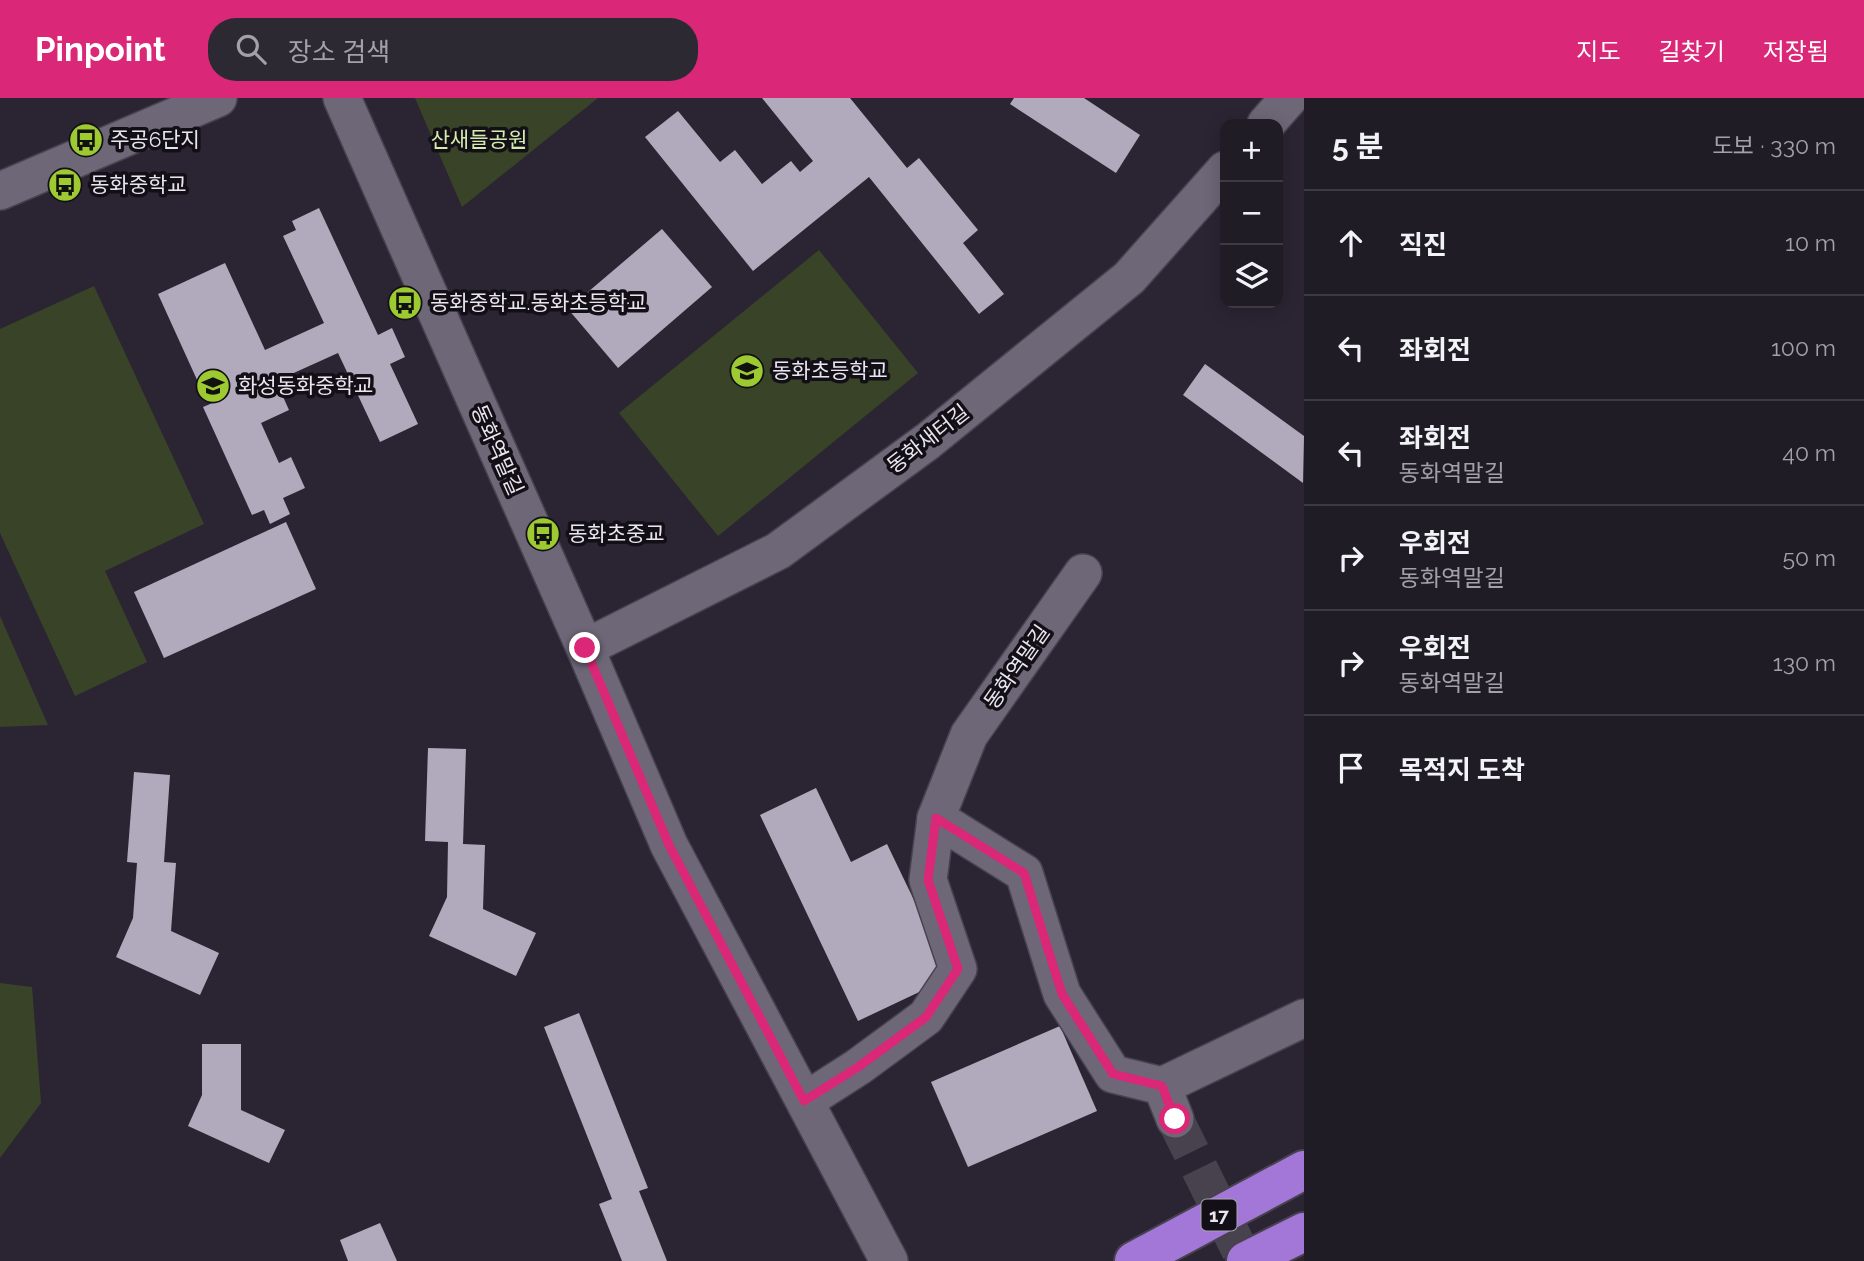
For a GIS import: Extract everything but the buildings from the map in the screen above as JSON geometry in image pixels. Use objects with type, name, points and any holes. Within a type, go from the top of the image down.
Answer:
[{"type":"highway","name":"17","points":[[1134,1261],[1304,1170]]},
{"type":"highway","name":"17","points":[[1246,1261],[1304,1232]]},
{"type":"street","points":[[0,191],[218,98]]},
{"type":"street","name":"동화역말길","points":[[342,98],[669,845],[889,1261]]},
{"type":"street","points":[[1270,119],[1289,98]]},
{"type":"street","name":"동화새터길","points":[[585,648],[778,551],[928,441],[1129,278],[1220,176]]},
{"type":"street","name":"동화역말길","points":[[804,1101],[858,1067],[926,1017],[958,969],[928,880],[936,818],[969,735],[1083,573]]},
{"type":"street","points":[[936,818],[1024,873],[1062,994],[1113,1074],[1169,1103],[1304,1018]]},
{"type":"green space","name":"산새들공원","points":[[415,98],[598,98],[462,207]]},
{"type":"green space","points":[[819,250],[918,373],[718,536],[619,413]]},
{"type":"green space","points":[[94,286],[204,524],[105,571],[147,662],[75,696],[0,533],[0,329]]},
{"type":"green space","points":[[0,616],[48,725],[0,727]]},
{"type":"green space","points":[[0,983],[32,987],[41,1103],[0,1158]]},
{"type":"tunnel","points":[[1175,1119],[1245,1261]]},
{"type":"place","name":"주공6단지","points":[[86,140]]},
{"type":"place","name":"동화중학교","points":[[65,185]]},
{"type":"place","name":"동화중학교.동화초등학교","points":[[405,303]]},
{"type":"place","name":"동화초등학교","points":[[747,371]]},
{"type":"place","name":"화성동화중학교","points":[[213,386]]},
{"type":"place","name":"동화초중교","points":[[543,534]]},
{"type":"route","points":[[585,648],[669,845],[804,1101],[858,1067],[926,1017],[958,969],[928,880],[936,818],[1024,873],[1062,994],[1087,1035],[1113,1074],[1162,1086],[1175,1119]]}]
